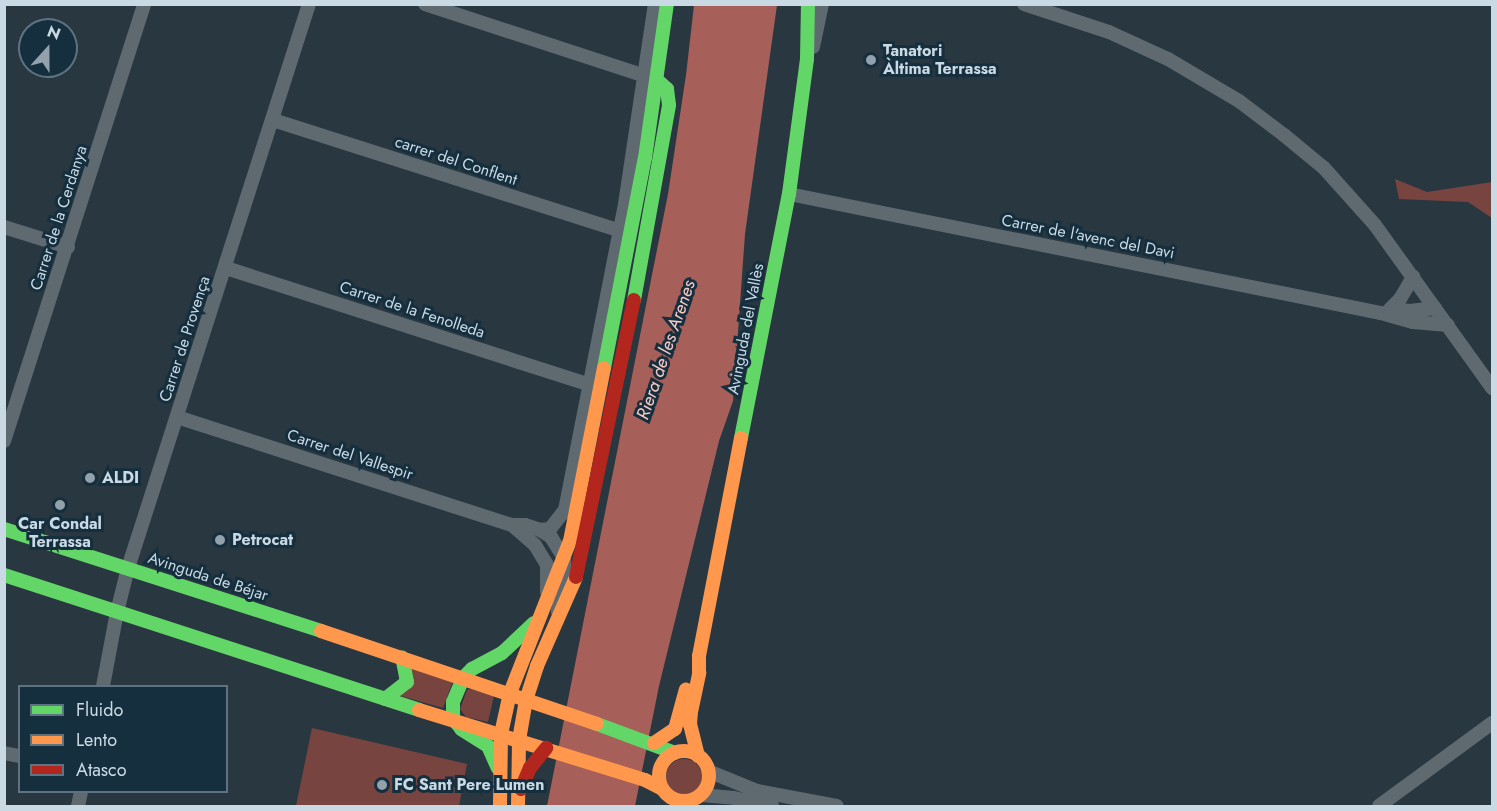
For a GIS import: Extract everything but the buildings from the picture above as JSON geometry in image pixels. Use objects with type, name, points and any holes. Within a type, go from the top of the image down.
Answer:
[{"type":"main road","points":[[500,807],[501,734],[510,693],[547,602],[561,553],[570,541],[667,4]]},
{"type":"main road","name":"Avinguda del Vallès","points":[[677,752],[675,729],[679,709],[699,656],[789,194],[807,59],[808,4]]},
{"type":"main road","points":[[518,802],[519,740],[526,700],[537,666],[556,621],[569,598],[581,563],[662,157],[669,94],[652,78]]},
{"type":"main road","name":"Avinguda de Béjar","points":[[4,529],[438,669],[467,673]]},
{"type":"main road","points":[[4,575],[433,715],[453,719],[645,780],[662,796],[681,802],[696,800],[708,784],[708,771],[698,756],[677,752],[526,700],[467,673]]},
{"type":"main road","points":[[464,731],[453,719],[453,702],[467,673],[502,653],[540,617]]},
{"type":"main road","name":"Avinguda del Vallès","points":[[698,756],[690,725],[699,673],[699,656]]},
{"type":"main road","points":[[385,699],[400,690],[406,682],[402,657]]},
{"type":"main road","points":[[537,666],[544,693],[559,711]]},
{"type":"main road","points":[[433,715],[488,746],[495,757],[500,776]]},
{"type":"main road","points":[[652,743],[675,729]]},
{"type":"main road","points":[[518,802],[530,768],[546,748]]},
{"type":"main road","points":[[662,796],[660,768],[663,762],[677,752]]},
{"type":"street","name":"Carrer de la Cerdanya","points":[[4,441],[144,4]]},
{"type":"street","name":"Carrer de Provença","points":[[103,685],[128,568],[309,4]]},
{"type":"street","points":[[425,4],[652,78],[655,4]]},
{"type":"street","points":[[807,59],[815,43],[822,4]]},
{"type":"street","points":[[1024,4],[1109,32],[1142,46],[1197,75],[1249,108],[1324,168],[1375,225],[1492,388]]},
{"type":"street","name":"carrer del Conflent","points":[[273,120],[625,232]]},
{"type":"street","points":[[625,232],[641,227],[654,169],[662,157]]},
{"type":"street","name":"Carrer de l'avenc del Davi","points":[[789,194],[1385,311],[1413,322],[1448,326]]},
{"type":"street","points":[[4,227],[68,247]]},
{"type":"street","points":[[625,232],[638,249],[630,296],[631,310]]},
{"type":"street","points":[[556,621],[565,574],[561,553],[565,510],[588,384],[625,232]]},
{"type":"street","name":"Carrer de la Fenolleda","points":[[226,268],[588,384]]},
{"type":"street","points":[[1385,311],[1400,299],[1413,277]]},
{"type":"street","name":"Carrer de l'avenc del Davi","points":[[1385,311],[1435,308]]},
{"type":"street","name":"Carrer del Vallespir","points":[[177,417],[512,525],[525,525],[540,530]]},
{"type":"street","points":[[540,530],[550,529],[565,510]]},
{"type":"street","points":[[512,525],[528,538],[547,565],[547,602]]},
{"type":"street","points":[[540,530],[551,537],[561,553]]},
{"type":"street","points":[[1384,805],[1492,723]]},
{"type":"street","points":[[708,771],[757,791],[837,807]]},
{"type":"street","points":[[696,800],[727,797],[772,807]]},
{"type":"shaded area","points":[[1395,179],[1427,192],[1492,182],[1492,218],[1468,202],[1399,199]]},
{"type":"shaded area","points":[[412,667],[453,681],[443,708],[401,696]]},
{"type":"shaded area","points":[[467,690],[494,696],[488,722],[466,717],[460,709]]},
{"type":"shaded area","name":"FC Sant Pere Lumen","points":[[312,728],[467,764],[459,806],[296,806]]},
{"type":"shaded area","points":[[684,759],[697,764],[702,777],[697,790],[684,795],[671,790],[666,777],[671,764]]},
{"type":"water","name":"Riera de les Arenes","points":[[694,5],[777,5],[745,234],[733,401],[719,441],[659,686],[635,806],[547,806],[668,194]]},
{"type":"traffic: fast","points":[[604,368],[645,158],[667,4]]},
{"type":"traffic: fast","points":[[741,438],[789,194],[807,59],[808,4]]},
{"type":"traffic: fast","points":[[634,300],[669,105],[667,89],[658,81]]},
{"type":"traffic: fast","points":[[4,529],[321,631]]},
{"type":"traffic: fast","points":[[4,575],[419,710]]},
{"type":"traffic: fast","points":[[461,728],[453,719],[453,702],[463,678],[472,669],[502,653],[534,623]]},
{"type":"traffic: fast","points":[[385,699],[407,682],[402,657]]},
{"type":"traffic: fast","points":[[597,724],[675,753]]},
{"type":"traffic: fast","points":[[461,729],[488,746],[498,768]]},
{"type":"traffic: slow","points":[[500,806],[501,734],[510,693],[570,541],[604,368]]},
{"type":"traffic: slow","points":[[698,756],[690,725],[691,712],[699,673],[699,656],[741,438]]},
{"type":"traffic: slow","points":[[518,806],[519,740],[526,700],[537,666],[576,577]]},
{"type":"traffic: slow","points":[[321,631],[597,724]]},
{"type":"traffic: slow","points":[[654,743],[675,729],[686,689]]},
{"type":"traffic: slow","points":[[419,710],[645,780],[661,788]]},
{"type":"traffic: slow","points":[[679,751],[689,751],[702,758],[709,771],[709,776],[709,781],[702,794],[689,801],[679,801],[670,797],[663,790],[659,781],[659,771],[663,762],[670,755],[679,751]]},
{"type":"traffic: jam","points":[[576,577],[634,300]]},
{"type":"traffic: jam","points":[[521,789],[530,768],[546,748]]},
{"type":"place","name":"Tanatori Àltima Terrassa","points":[[871,60]]},
{"type":"place","name":"ALDI","points":[[90,478]]},
{"type":"place","name":"Car Condal Terrassa","points":[[60,505]]},
{"type":"place","name":"Petrocat","points":[[220,540]]},
{"type":"place","name":"FC Sant Pere Lumen","points":[[382,785]]}]
